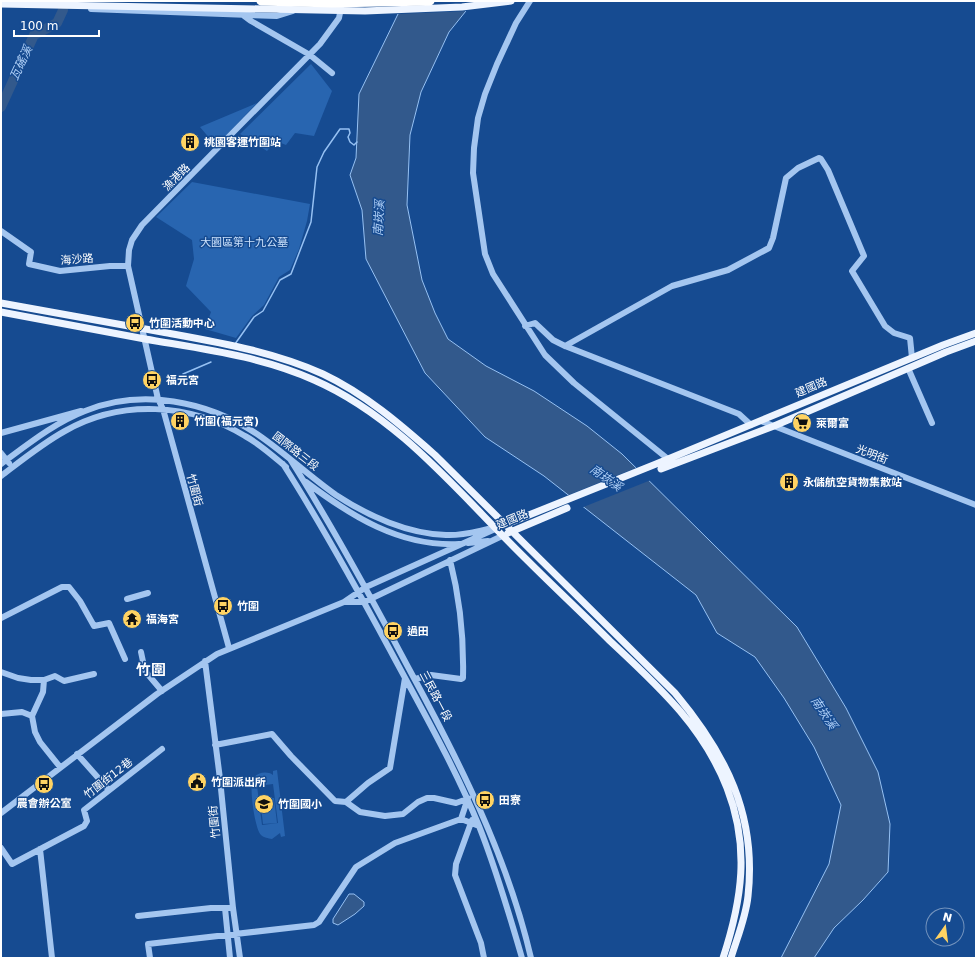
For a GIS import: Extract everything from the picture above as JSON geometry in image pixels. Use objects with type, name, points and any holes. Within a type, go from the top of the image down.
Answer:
[{"type":"highway","points":[[261,1],[332,3],[430,1]]},
{"type":"main road","points":[[1,4],[365,11],[462,7],[511,1]]},
{"type":"main road","points":[[1,303],[244,348],[279,358],[303,366],[340,384],[361,396],[403,426],[435,455],[675,693],[697,719],[722,758],[742,808],[750,857],[747,904],[731,958]]},
{"type":"main road","points":[[1,312],[144,339],[201,348],[264,362],[309,378],[343,394],[365,408],[406,440],[502,536],[661,689],[691,723],[714,760],[727,789],[737,825],[741,856],[740,897],[734,924],[723,958]]},
{"type":"main road","name":"建國路","points":[[658,467],[668,460],[761,420],[976,333]]},
{"type":"main road","name":"建國路","points":[[504,525],[560,502],[774,426],[908,368],[976,342]]},
{"type":"main road","name":"建國路","points":[[502,536],[566,508]]},
{"type":"street","points":[[530,1],[516,23],[485,94],[476,133],[473,172],[485,254],[493,274],[545,355],[574,383],[668,460]]},
{"type":"street","points":[[1,4],[277,16],[307,7],[341,4]]},
{"type":"street","name":"漁港路","points":[[160,404],[128,266],[129,250],[132,240],[142,225],[310,55],[330,32],[339,18],[341,4]]},
{"type":"street","points":[[243,15],[310,55],[332,73]]},
{"type":"street","points":[[565,346],[672,286],[728,270],[769,248],[786,178],[798,168],[819,158],[828,170],[864,256],[852,271],[885,326],[894,333],[910,338],[912,358]]},
{"type":"street","name":"海沙路","points":[[1,231],[31,252],[29,264],[60,271],[110,266],[128,266]]},
{"type":"street","points":[[525,326],[535,323],[553,340],[565,346],[739,414],[751,425]]},
{"type":"street","points":[[908,368],[932,423]]},
{"type":"street","name":"國際路三段","points":[[4,462],[52,428],[84,411],[133,400],[160,404],[194,406],[222,415],[258,434],[350,503],[382,519],[422,532],[447,536],[495,528]]},
{"type":"street","name":"國際路三段","points":[[1,476],[42,446],[65,431],[85,421],[123,411],[160,404],[192,413],[233,429],[246,436],[303,480],[356,518],[382,530],[422,541],[449,544],[488,541]]},
{"type":"street","name":"竹圍街","points":[[160,404],[229,648]]},
{"type":"street","points":[[1,433],[78,411],[84,411]]},
{"type":"street","name":"光明街","points":[[761,420],[976,505]]},
{"type":"street","points":[[1,453],[4,462],[12,468]]},
{"type":"street","name":"三民路一段","points":[[290,459],[366,587],[475,796],[515,900],[531,958]]},
{"type":"street","name":"三民路一段","points":[[283,464],[310,507],[358,591],[405,678],[467,799],[506,903],[522,958]]},
{"type":"street","name":"建國路","points":[[495,528],[504,525]]},
{"type":"street","points":[[1,813],[77,754],[205,661],[229,648],[344,602],[358,591],[366,587],[495,528]]},
{"type":"street","name":"建國路","points":[[488,541],[502,536]]},
{"type":"street","points":[[344,602],[364,602],[488,541]]},
{"type":"street","points":[[415,679],[431,675],[463,678],[464,647],[458,589],[450,560]]},
{"type":"street","points":[[1,618],[62,587],[69,587],[80,601],[94,626],[109,623],[125,659]]},
{"type":"street","points":[[127,599],[148,593]]},
{"type":"street","points":[[141,652],[145,671],[162,691]]},
{"type":"street","name":"竹圍街","points":[[205,661],[240,958]]},
{"type":"street","points":[[1,672],[18,678],[44,680],[55,676],[64,681],[94,674]]},
{"type":"street","points":[[346,802],[368,783],[390,768],[405,678]]},
{"type":"street","points":[[44,680],[43,692],[32,716],[35,732],[40,742],[60,767]]},
{"type":"street","points":[[1,714],[22,712],[32,716]]},
{"type":"street","points":[[215,745],[272,734],[291,756],[335,801],[346,802],[360,812],[385,816],[403,814],[418,802],[427,798],[456,803],[475,796]]},
{"type":"street","name":"竹圍街12巷","points":[[1,848],[12,864],[84,826],[87,821],[84,810],[162,749]]},
{"type":"street","points":[[77,754],[109,790]]},
{"type":"street","points":[[460,819],[467,799]]},
{"type":"street","points":[[474,815],[456,864],[455,875],[481,943],[484,958]]},
{"type":"street","points":[[150,958],[148,944],[314,925],[319,922],[356,867],[395,843],[460,819],[478,826]]},
{"type":"street","points":[[40,849],[52,958]]},
{"type":"street","points":[[225,908],[230,958]]},
{"type":"street","points":[[138,916],[233,908]]},
{"type":"green space","points":[[311,64],[332,91],[314,136],[295,133],[286,145],[276,141],[267,151],[240,134]]},
{"type":"green space","points":[[257,103],[216,146],[200,127]]},
{"type":"green space","name":"大園區第十九公墓","points":[[192,182],[310,204],[299,249],[290,270],[279,277],[264,305],[252,316],[236,338],[205,329],[211,312],[186,286],[194,259],[192,240],[156,217]]},
{"type":"green space","points":[[277,770],[285,836],[281,837],[280,833],[272,839],[263,837],[257,826],[252,794],[252,783],[255,777],[260,773],[270,773],[273,775],[273,771]],"holes":[[[273,784],[278,823],[262,825],[257,786]]]},
{"type":"green space","points":[[274,798],[277,823],[263,824],[260,799]]},
{"type":"water","name":"南崁溪","points":[[413,1],[474,1],[449,32],[421,92],[410,135],[407,205],[422,280],[435,313],[448,339],[486,366],[534,391],[587,426],[622,454],[797,627],[846,708],[878,772],[890,824],[888,872],[863,900],[834,928],[814,958],[781,958],[829,864],[841,805],[814,747],[784,698],[755,657],[717,633],[696,595],[544,476],[485,437],[425,373],[366,259],[362,210],[350,175],[356,158],[359,94],[398,14]]},
{"type":"water","points":[[349,894],[354,894],[364,902],[364,906],[338,925],[333,923],[333,919]]},
{"type":"pier","points":[[410,1],[476,1],[469,11],[397,14]]},
{"type":"pier","points":[[638,467],[651,480],[581,508],[566,496]]},
{"type":"waterway","name":"瓦磘溪","points":[[1,107],[34,35],[57,23],[63,10]]},
{"type":"waterway","points":[[235,344],[254,317],[263,311],[280,280],[291,274],[311,222],[317,167],[324,152],[340,129],[349,129],[350,133],[348,137],[350,142],[354,145],[357,142]]},
{"type":"waterway","points":[[183,374],[211,362]]},
{"type":"place","name":"桃園客運竹圍站","points":[[190,142]]},
{"type":"place","name":"竹圍活動中心","points":[[135,323]]},
{"type":"place","name":"福元宮","points":[[152,380]]},
{"type":"place","name":"竹圍(福元宮)","points":[[180,421]]},
{"type":"place","name":"萊爾富","points":[[802,423]]},
{"type":"place","name":"永儲航空貨物集散站","points":[[789,482]]},
{"type":"place","name":"竹圍","points":[[223,606]]},
{"type":"place","name":"福海宮","points":[[132,619]]},
{"type":"place","name":"過田","points":[[393,631]]},
{"type":"place","name":"竹圍派出所","points":[[197,782]]},
{"type":"place","name":"農會辦公室","points":[[44,784]]},
{"type":"place","name":"田寮","points":[[485,800]]},
{"type":"place","name":"竹圍國小","points":[[264,804]]},
{"type":"district","name":"竹圍","points":[[151,670]]}]
